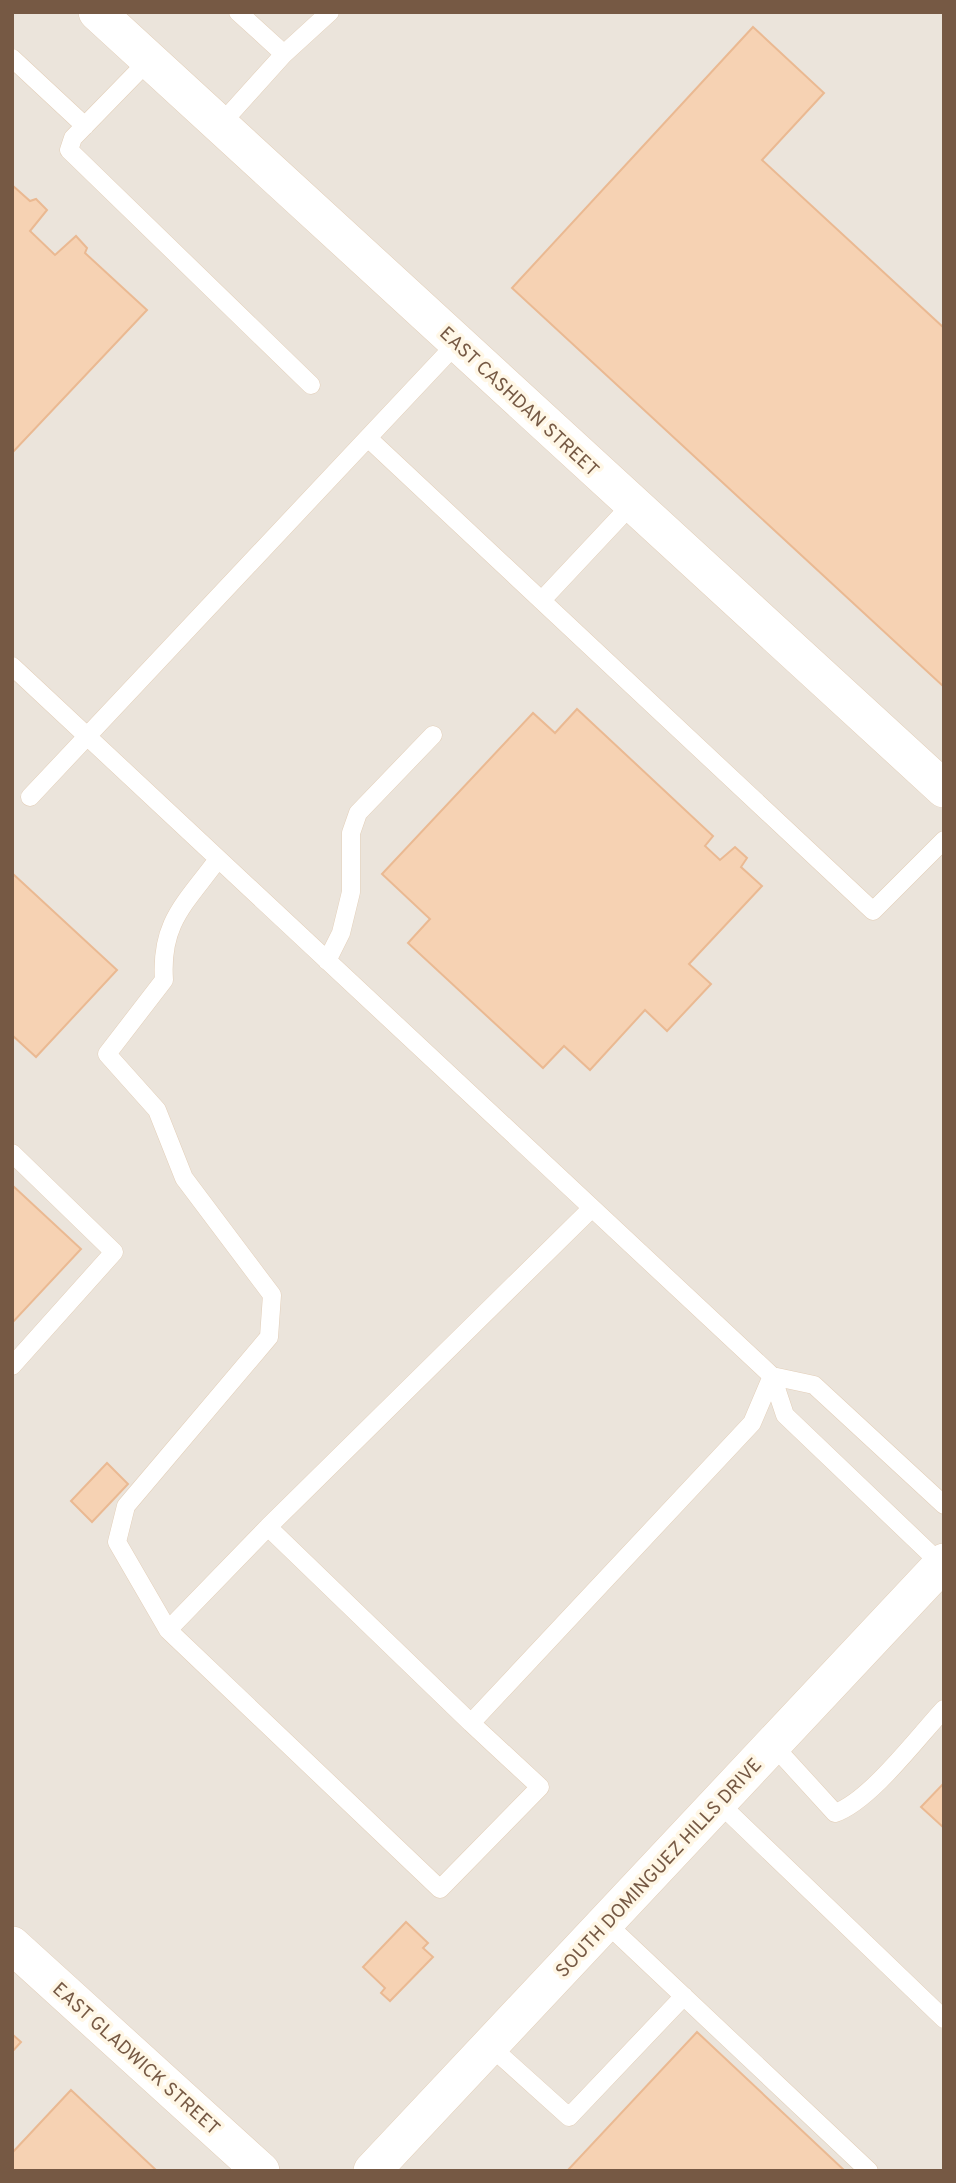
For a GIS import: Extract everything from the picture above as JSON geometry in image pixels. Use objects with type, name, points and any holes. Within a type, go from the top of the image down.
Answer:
[{"type":"street","name":"EAST CASHDAN STREET","points":[[97,12],[944,789]]},
{"type":"street","name":"SOUTH DOMINGUEZ HILLS DRIVE","points":[[372,2171],[943,1563]]},
{"type":"street","name":"EAST GLADWICK STREET","points":[[12,1945],[261,2171]]},
{"type":"lane","points":[[238,12],[284,54]]},
{"type":"lane","points":[[220,125],[284,54],[330,12]]},
{"type":"lane","points":[[12,58],[85,126]]},
{"type":"lane","points":[[149,60],[73,138],[69,150],[312,385]]},
{"type":"lane","points":[[30,797],[457,343]]},
{"type":"lane","points":[[368,438],[873,911],[944,840]]},
{"type":"lane","points":[[542,600],[632,504]]},
{"type":"lane","points":[[12,666],[772,1376],[785,1415],[943,1563]]},
{"type":"lane","points":[[327,961],[341,933],[351,892],[351,833],[358,813],[433,735]]},
{"type":"lane","points":[[218,859],[169,925],[162,958],[164,980],[107,1054],[157,1110],[184,1178],[272,1296],[268,1337],[126,1506],[117,1542],[168,1630],[440,1889],[540,1787],[268,1527]]},
{"type":"lane","points":[[12,1153],[114,1252],[12,1366]]},
{"type":"lane","points":[[168,1630],[268,1527],[592,1208]]},
{"type":"lane","points":[[471,1723],[752,1423],[772,1376]]},
{"type":"lane","points":[[772,1376],[814,1385],[944,1505]]},
{"type":"lane","points":[[773,1745],[835,1813],[849,1808],[870,1789],[944,1709]]},
{"type":"lane","points":[[718,1802],[944,2019]]},
{"type":"lane","points":[[606,1922],[869,2171]]},
{"type":"lane","points":[[490,2046],[569,2117],[684,1996]]},
{"type":"shaded area","points":[[12,12],[944,12],[944,2171],[12,2171]]},
{"type":"building","points":[[753,27],[824,93],[762,160],[944,328],[944,687],[512,288]]},
{"type":"building","points":[[12,185],[30,201],[36,199],[47,210],[30,231],[55,255],[76,236],[87,248],[85,253],[147,310],[12,453]]},
{"type":"building","points":[[577,709],[713,836],[705,846],[720,860],[735,847],[747,858],[741,867],[762,886],[689,964],[711,984],[667,1031],[645,1010],[590,1070],[564,1046],[543,1068],[408,943],[430,919],[382,874],[533,713],[555,733]]},
{"type":"building","points":[[12,873],[117,970],[36,1057],[12,1035]]},
{"type":"building","points":[[12,1185],[81,1249],[12,1323]]},
{"type":"building","points":[[107,1463],[128,1484],[92,1522],[71,1501]]},
{"type":"building","points":[[944,1783],[944,1828],[921,1807]]},
{"type":"building","points":[[406,1922],[428,1943],[423,1948],[433,1957],[390,2001],[381,1993],[385,1988],[363,1967]]},
{"type":"building","points":[[697,2032],[845,2171],[567,2171]]},
{"type":"building","points":[[12,2034],[21,2042],[12,2052]]},
{"type":"building","points":[[71,2090],[157,2171],[12,2171],[12,2153]]}]
